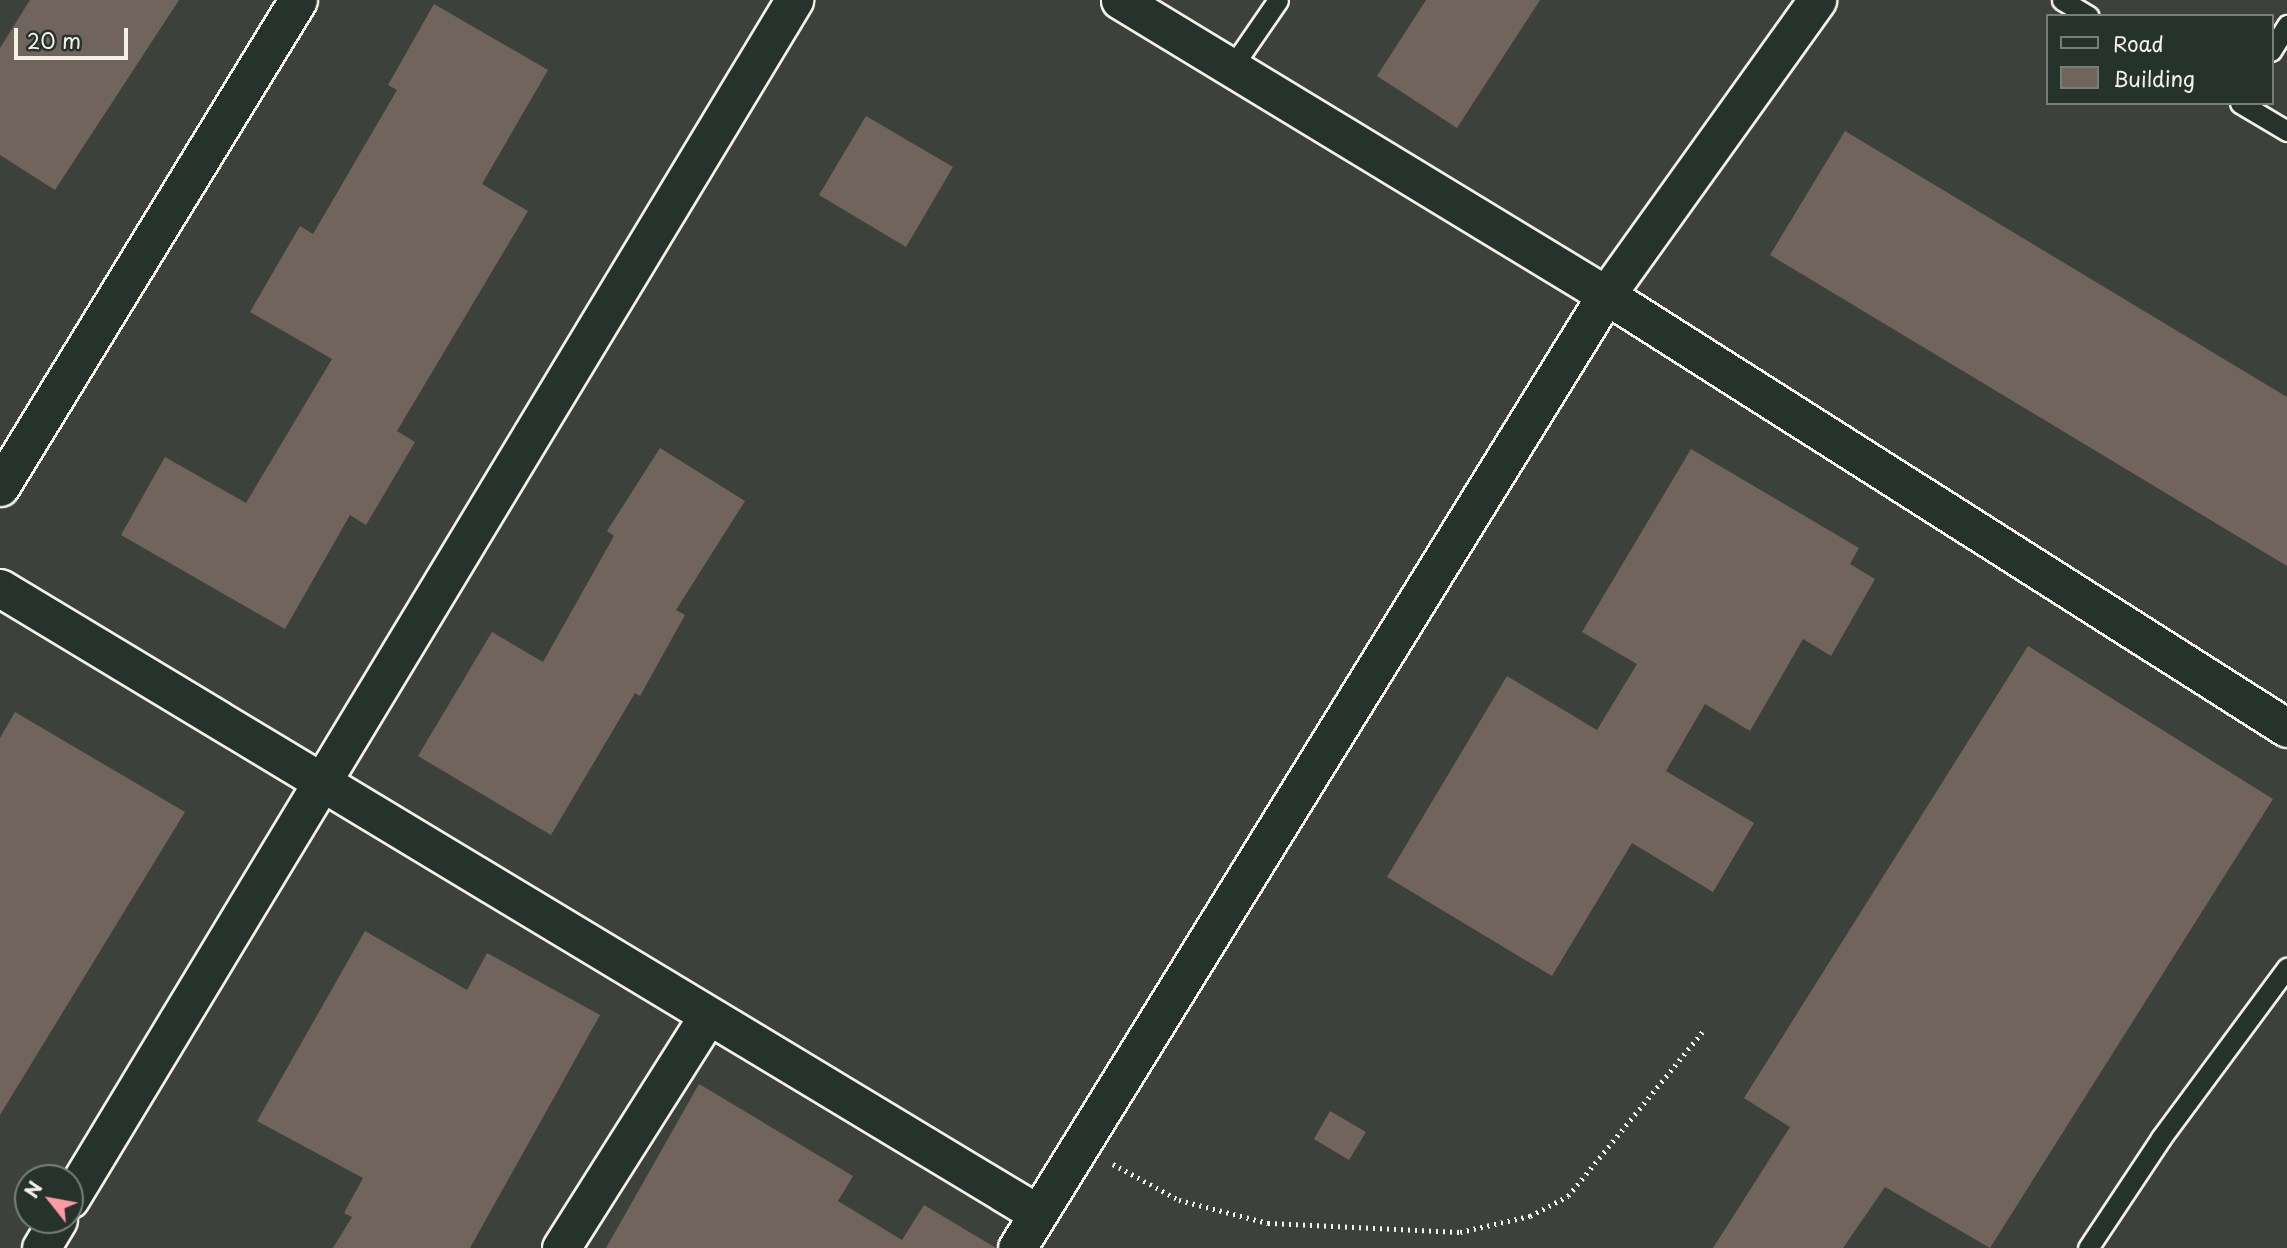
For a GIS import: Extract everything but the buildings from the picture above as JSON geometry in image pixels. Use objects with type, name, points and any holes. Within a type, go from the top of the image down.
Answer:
[{"type":"street","points":[[0,487],[298,0]]},
{"type":"street","points":[[84,1176],[794,0]]},
{"type":"street","points":[[1120,0],[1606,295],[2287,728]]},
{"type":"street","points":[[1017,1248],[1606,295],[1817,0]]},
{"type":"street","points":[[0,588],[321,785],[1037,1213]]},
{"type":"street","points":[[561,1248],[707,1017]]},
{"type":"lane","points":[[1232,67],[1278,0]]},
{"type":"lane","points":[[2062,0],[2086,14]]},
{"type":"lane","points":[[2273,48],[2287,25]]},
{"type":"lane","points":[[2243,105],[2287,131]]},
{"type":"lane","points":[[2088,1248],[2161,1138],[2287,968]]},
{"type":"path","points":[[1081,1147],[1179,1200],[1222,1214],[1342,1230],[1460,1232],[1530,1216],[1568,1196],[1702,1032]]},
{"type":"shaded area","points":[[0,0],[2287,0],[2287,1248],[0,1248]]}]
